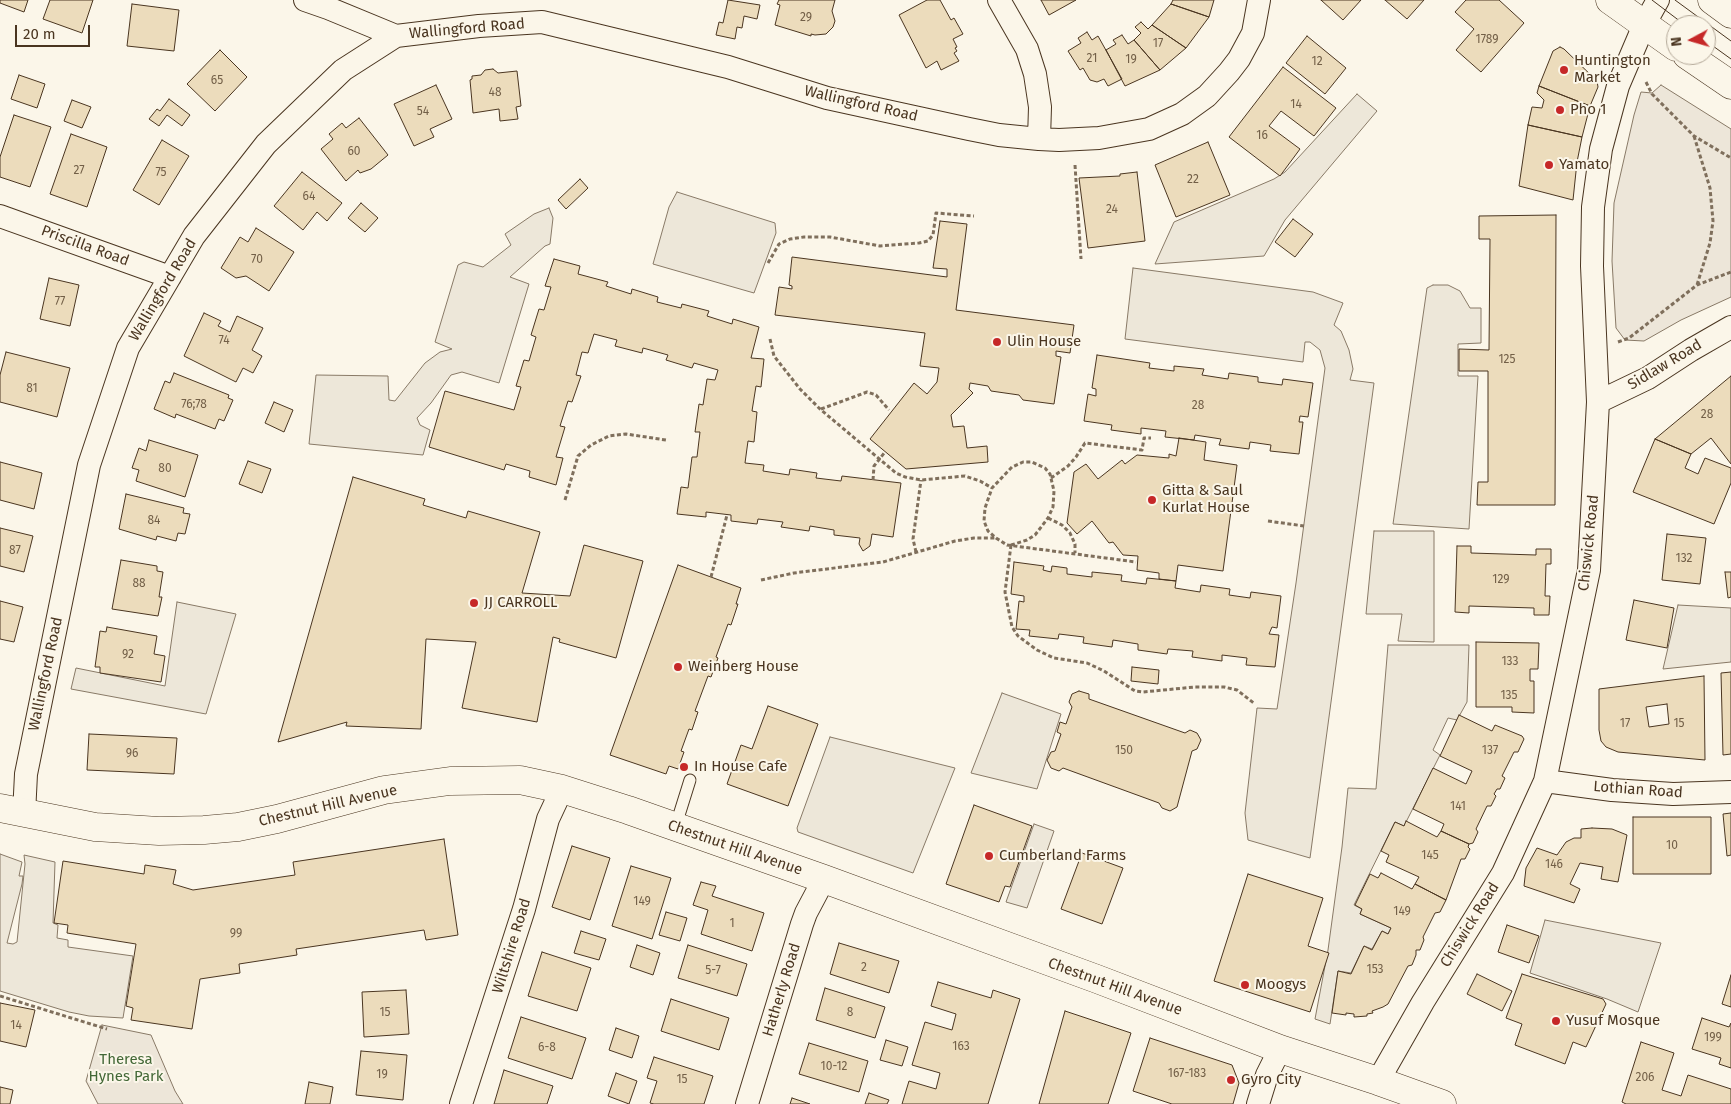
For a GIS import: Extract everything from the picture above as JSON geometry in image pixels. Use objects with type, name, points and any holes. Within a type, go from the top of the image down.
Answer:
[{"type":"main road","points":[[1610,0],[1666,40]]},
{"type":"main road","points":[[1712,0],[1731,14]]},
{"type":"main road","points":[[1702,65],[1731,85]]},
{"type":"main road","name":"Chestnut Hill Avenue","points":[[12,811],[95,827],[176,831],[238,827],[384,790],[450,782],[520,780],[562,789],[628,810],[824,879],[1097,979],[1280,1049],[1378,1081],[1435,1103]]},
{"type":"street","points":[[305,0],[396,36]]},
{"type":"street","points":[[999,0],[1027,49],[1037,81],[1040,107],[1039,139]]},
{"type":"street","name":"Wallingford Road","points":[[12,811],[26,774],[89,466],[128,348],[194,236],[266,144],[343,70],[396,36],[478,26],[542,22],[728,67],[827,98],[999,135],[1039,139],[1080,139],[1138,132],[1158,126],[1182,114],[1207,96],[1239,60],[1253,32],[1259,0]]},
{"type":"street","name":"Chiswick Road","points":[[1378,1081],[1422,1002],[1503,873],[1545,781],[1589,570],[1598,402],[1592,266],[1593,207],[1601,149],[1618,86],[1644,25],[1658,0]]},
{"type":"street","name":"Priscilla Road","points":[[0,216],[170,276]]},
{"type":"street","name":"Sidlaw Road","points":[[1598,402],[1648,378],[1731,327]]},
{"type":"street","name":"Lothian Road","points":[[1545,781],[1612,790],[1673,794],[1731,792]]},
{"type":"street","name":"Wiltshire Road","points":[[462,1104],[524,909],[548,819],[562,789]]},
{"type":"street","name":"Hatherly Road","points":[[746,1104],[804,918],[824,879]]},
{"type":"street","points":[[1258,1104],[1267,1075],[1280,1049]]},
{"type":"lane","points":[[675,828],[690,780]]},
{"type":"path","points":[[1643,76],[1652,94],[1694,136],[1731,158]]},
{"type":"path","points":[[1694,136],[1710,188],[1713,221],[1710,243],[1697,285]]},
{"type":"path","points":[[1075,165],[1081,258]]},
{"type":"path","points":[[768,263],[779,244],[796,238],[830,238],[880,246],[919,243],[928,240],[933,235],[936,213],[974,216]]},
{"type":"path","points":[[1612,344],[1629,338],[1697,285],[1731,272]]},
{"type":"path","points":[[770,339],[774,356],[782,368],[820,409],[896,473],[921,480],[961,475],[975,479],[992,488]]},
{"type":"path","points":[[820,409],[867,392],[876,396],[889,410]]},
{"type":"path","points":[[565,500],[578,456],[591,444],[609,436],[626,434],[666,440]]},
{"type":"path","points":[[1051,478],[1076,458],[1085,443],[1142,450],[1144,438],[1151,438]]},
{"type":"path","points":[[872,480],[874,466],[886,452]]},
{"type":"path","points":[[1012,545],[1035,535],[1048,518],[1054,503],[1054,491],[1048,471],[1041,465],[1032,462],[1023,462],[1008,469],[992,488],[986,503],[984,517],[986,529],[996,538],[1012,545],[1136,562]]},
{"type":"path","points":[[916,552],[913,539],[921,480]]},
{"type":"path","points":[[711,577],[727,515]]},
{"type":"path","points":[[1048,518],[1062,525],[1070,533],[1075,544],[1075,553]]},
{"type":"path","points":[[1268,521],[1304,526]]},
{"type":"path","points":[[761,580],[794,573],[883,562],[955,541],[974,538],[996,538]]},
{"type":"path","points":[[1012,545],[1005,592],[1012,627],[1018,636],[1037,650],[1054,658],[1087,663],[1104,671],[1135,691],[1224,687],[1237,690],[1255,704]]},
{"type":"path","points":[[0,996],[107,1029]]},
{"type":"green space","points":[[1661,85],[1731,129],[1731,297],[1681,320],[1644,341],[1625,340],[1616,328],[1612,261],[1614,203],[1641,92],[1652,93]]},
{"type":"green space","name":"Theresa Hynes Park","points":[[102,1025],[151,1035],[175,1091],[183,1104],[98,1104],[86,1081]]},
{"type":"shaded area","points":[[1357,94],[1377,111],[1285,220],[1264,256],[1155,264],[1174,222],[1274,179],[1285,172]]},
{"type":"shaded area","points":[[677,192],[775,223],[776,233],[754,293],[653,264],[669,207]]},
{"type":"shaded area","points":[[549,208],[553,218],[550,244],[545,246],[510,277],[529,284],[499,383],[462,372],[451,375],[431,403],[417,418],[420,425],[430,430],[423,455],[309,444],[316,375],[388,376],[389,400],[395,401],[425,363],[440,352],[452,349],[435,342],[458,265],[464,262],[483,267],[511,245],[505,234],[534,214]]},
{"type":"shaded area","points":[[1133,268],[1313,292],[1343,303],[1334,325],[1341,331],[1349,350],[1353,369],[1350,380],[1374,383],[1310,858],[1248,840],[1245,813],[1257,708],[1277,709],[1325,368],[1320,350],[1310,342],[1305,342],[1303,362],[1125,339]]},
{"type":"shaded area","points":[[1433,285],[1448,285],[1460,291],[1470,308],[1481,308],[1481,343],[1458,344],[1458,376],[1478,376],[1469,529],[1393,524],[1427,288]]},
{"type":"shaded area","points":[[1374,531],[1434,531],[1434,642],[1398,641],[1402,614],[1366,614]]},
{"type":"shaded area","points":[[177,602],[236,614],[206,714],[71,689],[76,668],[165,686]]},
{"type":"shaded area","points":[[1678,605],[1731,608],[1731,662],[1663,669]]},
{"type":"shaded area","points":[[1388,645],[1469,645],[1467,702],[1457,720],[1448,718],[1433,750],[1440,755],[1404,826],[1395,822],[1354,905],[1362,909],[1360,914],[1391,928],[1388,934],[1382,931],[1372,949],[1364,946],[1351,973],[1338,971],[1330,1024],[1315,1019],[1328,950],[1348,788],[1376,789]]},
{"type":"shaded area","points":[[1002,693],[1061,714],[1037,789],[971,773]]},
{"type":"shaded area","points":[[830,737],[955,768],[913,873],[798,832],[797,828]]},
{"type":"shaded area","points":[[1034,824],[1054,831],[1027,908],[1006,902]]},
{"type":"shaded area","points":[[0,854],[22,862],[19,876],[23,876],[22,884],[7,943],[13,944],[17,942],[25,864],[24,855],[55,862],[53,923],[58,925],[57,938],[68,940],[68,947],[133,956],[123,1018],[89,1016],[69,1012],[0,991]]},
{"type":"shaded area","points":[[1545,920],[1661,943],[1638,1012],[1607,999],[1530,973]]},
{"type":"building","points":[[0,0],[28,0],[24,12],[0,3]]},
{"type":"building","points":[[50,0],[93,0],[82,33],[43,19]]},
{"type":"building","points":[[728,0],[760,5],[757,19],[744,16],[742,28],[737,27],[735,39],[716,35],[719,22],[723,23]]},
{"type":"building","points":[[779,0],[835,0],[832,11],[835,21],[833,27],[826,34],[811,34],[811,36],[775,25],[780,5],[777,4]]},
{"type":"building","points":[[927,0],[940,0],[951,20],[954,18],[963,34],[953,39],[957,47],[955,48],[957,51],[954,53],[959,61],[941,70],[937,61],[926,68],[899,15]]},
{"type":"building","points":[[1041,0],[1076,0],[1049,15]]},
{"type":"building","points":[[1173,0],[1214,0],[1209,17],[1171,4]]},
{"type":"building","points":[[1321,0],[1361,0],[1343,20]]},
{"type":"building","points":[[1385,0],[1424,0],[1407,19]]},
{"type":"building","points":[[1466,0],[1499,0],[1524,23],[1481,72],[1456,50],[1474,29],[1455,12]]},
{"type":"building","points":[[132,4],[179,10],[174,51],[127,46]]},
{"type":"building","points":[[1171,4],[1209,17],[1186,48],[1152,25]]},
{"type":"building","points":[[1141,22],[1148,29],[1152,25],[1186,48],[1160,70],[1134,40],[1141,33],[1135,27]]},
{"type":"building","points":[[1087,32],[1092,40],[1098,36],[1122,79],[1108,86],[1104,79],[1097,82],[1090,80],[1083,68],[1080,70],[1068,51],[1081,43],[1078,38]]},
{"type":"building","points":[[1122,35],[1128,44],[1134,40],[1160,70],[1125,86],[1106,50],[1116,44],[1113,40]]},
{"type":"building","points":[[1307,36],[1346,68],[1325,94],[1286,63]]},
{"type":"building","points":[[1560,47],[1597,81],[1598,87],[1590,106],[1539,86],[1553,51]]},
{"type":"building","points":[[220,50],[247,77],[215,111],[187,84]]},
{"type":"building","points":[[1283,67],[1336,108],[1314,136],[1281,111],[1269,126],[1300,149],[1280,176],[1229,137]]},
{"type":"building","points":[[493,69],[498,73],[517,71],[521,106],[516,107],[518,119],[500,121],[499,109],[473,113],[470,80],[472,76],[481,75],[485,70]]},
{"type":"building","points":[[19,75],[45,84],[37,108],[11,99]]},
{"type":"building","points":[[436,85],[452,119],[430,129],[434,137],[414,146],[394,104]]},
{"type":"building","name":"Pho 1","points":[[1539,86],[1590,106],[1582,137],[1528,125],[1532,107],[1542,108],[1544,100],[1537,93]]},
{"type":"building","points":[[169,99],[190,115],[182,126],[167,115],[159,126],[149,119],[157,109],[160,111]]},
{"type":"building","points":[[72,100],[91,107],[82,128],[64,121]]},
{"type":"building","points":[[14,115],[51,127],[30,187],[0,177],[0,157]]},
{"type":"building","points":[[359,118],[388,155],[371,169],[360,173],[358,170],[346,181],[321,149],[333,139],[329,134],[342,123],[346,128]]},
{"type":"building","name":"Yamato","points":[[1528,125],[1582,137],[1573,200],[1519,186]]},
{"type":"building","points":[[71,134],[107,147],[87,207],[50,194]]},
{"type":"building","points":[[162,140],[189,156],[159,205],[133,190]]},
{"type":"building","points":[[1208,142],[1230,195],[1176,217],[1155,165]]},
{"type":"building","points":[[302,172],[342,203],[327,221],[317,212],[303,230],[274,206]]},
{"type":"building","points":[[1137,172],[1145,241],[1088,248],[1079,178],[1120,176],[1120,174]]},
{"type":"building","points":[[580,179],[588,188],[566,209],[558,200]]},
{"type":"building","points":[[361,203],[378,218],[365,232],[348,218]]},
{"type":"building","points":[[1556,215],[1555,505],[1477,505],[1478,482],[1488,482],[1488,371],[1459,371],[1459,349],[1489,350],[1490,239],[1479,239],[1479,216]]},
{"type":"building","points":[[1293,219],[1313,234],[1295,257],[1275,242]]},
{"type":"building","name":"Ulin House","points":[[940,221],[967,224],[956,310],[1074,325],[1070,353],[1056,351],[1056,356],[1061,357],[1054,404],[1023,400],[1019,395],[991,391],[988,386],[970,383],[969,389],[973,393],[951,415],[953,427],[964,426],[967,448],[987,446],[988,462],[906,469],[870,439],[914,383],[927,394],[937,382],[939,368],[920,366],[925,333],[775,315],[779,287],[792,289],[792,286],[789,285],[792,257],[947,277],[947,269],[933,268]]},
{"type":"building","points":[[256,228],[294,252],[269,291],[246,276],[236,278],[221,268],[240,237],[248,242]]},
{"type":"building","points":[[554,259],[580,266],[578,274],[608,282],[606,286],[631,294],[632,289],[658,297],[657,302],[681,308],[682,304],[709,311],[707,316],[732,324],[733,319],[759,327],[751,358],[764,359],[761,387],[756,386],[752,411],[757,412],[754,442],[748,441],[745,463],[764,465],[763,471],[789,475],[790,469],[817,473],[816,478],[841,481],[842,476],[901,483],[893,537],[872,534],[870,546],[863,551],[859,544],[860,538],[834,535],[834,530],[810,526],[809,531],[781,527],[783,522],[758,519],[757,524],[731,521],[731,515],[706,512],[706,517],[677,514],[681,487],[688,488],[692,457],[697,457],[700,432],[695,432],[699,404],[703,405],[707,379],[715,380],[718,370],[694,363],[692,368],[666,360],[668,355],[643,348],[642,353],[615,346],[617,340],[594,334],[588,353],[582,352],[576,375],[581,376],[572,402],[568,401],[560,426],[565,427],[556,457],[563,458],[556,485],[529,477],[530,471],[506,464],[504,470],[429,447],[445,391],[514,410],[521,387],[516,386],[524,360],[529,361],[536,337],[531,335],[539,309],[544,310],[551,287],[545,286]]},
{"type":"building","points":[[49,278],[79,285],[70,326],[40,319]]},
{"type":"building","points":[[204,313],[221,321],[218,326],[230,332],[237,316],[263,328],[252,350],[262,356],[253,373],[243,368],[236,382],[184,356]]},
{"type":"building","points":[[6,352],[70,368],[57,417],[0,402],[0,375]]},
{"type":"building","points":[[1097,355],[1150,363],[1149,368],[1174,371],[1174,366],[1204,369],[1202,375],[1228,379],[1229,373],[1258,377],[1258,382],[1282,385],[1283,379],[1313,383],[1308,417],[1300,416],[1299,422],[1303,422],[1299,454],[1270,451],[1271,445],[1250,442],[1249,449],[1219,445],[1221,439],[1195,435],[1194,440],[1165,437],[1166,431],[1141,428],[1141,434],[1111,430],[1112,425],[1084,421],[1088,394],[1096,396],[1096,389],[1092,388]]},
{"type":"building","points":[[174,373],[229,395],[228,398],[233,400],[224,421],[219,419],[215,429],[176,414],[175,418],[154,409],[165,381],[170,383]]},
{"type":"building","points":[[1731,376],[1731,464],[1711,438],[1691,454],[1655,439]]},
{"type":"building","points":[[274,402],[293,410],[284,432],[265,423]]},
{"type":"building","name":"Gitta & Saul Kurlat House","points":[[1179,438],[1206,442],[1204,460],[1237,465],[1223,571],[1178,565],[1176,581],[1159,579],[1159,573],[1137,570],[1138,556],[1123,555],[1113,542],[1109,543],[1092,521],[1077,534],[1067,523],[1074,472],[1086,464],[1098,479],[1122,460],[1125,464],[1137,455],[1169,458],[1169,454],[1176,456]]},
{"type":"building","points":[[1655,439],[1691,454],[1685,468],[1698,474],[1705,458],[1731,468],[1731,483],[1714,524],[1633,492]]},
{"type":"building","points":[[149,440],[198,455],[185,497],[136,481],[139,470],[132,468],[139,448],[146,451]]},
{"type":"building","points":[[248,461],[271,469],[262,493],[239,484]]},
{"type":"building","points":[[0,462],[42,473],[34,509],[0,500]]},
{"type":"building","name":"JJ CARROLL","points":[[353,477],[425,499],[423,505],[466,518],[468,511],[540,532],[522,593],[570,596],[584,545],[643,561],[616,658],[559,642],[560,639],[553,637],[537,722],[462,708],[476,642],[426,639],[421,729],[346,726],[347,722],[278,742]]},
{"type":"building","points":[[126,494],[184,508],[183,513],[190,514],[185,534],[178,533],[176,541],[157,536],[156,540],[119,529]]},
{"type":"building","points":[[0,528],[33,536],[24,572],[0,566]]},
{"type":"building","points":[[1667,534],[1706,538],[1700,584],[1662,580]]},
{"type":"building","points":[[1457,546],[1471,546],[1471,553],[1536,555],[1536,549],[1551,549],[1551,564],[1546,564],[1545,596],[1550,596],[1549,615],[1534,615],[1534,608],[1469,606],[1469,613],[1455,612]]},
{"type":"building","points":[[121,560],[157,566],[157,571],[163,572],[159,597],[162,597],[158,616],[112,609]]},
{"type":"building","points":[[1014,562],[1044,566],[1043,570],[1051,572],[1052,566],[1067,568],[1067,574],[1092,577],[1092,572],[1122,575],[1121,581],[1146,584],[1147,578],[1176,581],[1175,588],[1200,592],[1201,585],[1230,589],[1229,595],[1250,598],[1251,592],[1281,596],[1277,628],[1272,627],[1269,634],[1279,635],[1275,667],[1246,665],[1247,658],[1222,655],[1222,661],[1192,657],[1193,651],[1168,649],[1167,654],[1138,650],[1138,644],[1113,640],[1112,647],[1083,643],[1084,637],[1059,634],[1058,639],[1029,636],[1030,630],[1016,629],[1019,601],[1024,602],[1024,596],[1011,594]]},
{"type":"building","name":"Weinberg House","points":[[678,565],[741,588],[731,625],[728,624],[711,677],[708,676],[695,711],[698,712],[692,730],[689,729],[681,751],[684,752],[678,769],[669,766],[666,774],[610,755]]},
{"type":"building","points":[[1725,572],[1731,572],[1731,597],[1728,598]]},
{"type":"building","points":[[1634,600],[1674,608],[1667,648],[1626,640]]},
{"type":"building","points":[[0,601],[23,607],[14,642],[0,639]]},
{"type":"building","points":[[107,627],[157,636],[154,654],[165,656],[161,682],[100,673],[100,667],[95,667],[100,631],[106,632]]},
{"type":"building","points":[[1476,642],[1539,643],[1538,669],[1530,669],[1530,681],[1534,681],[1534,713],[1512,712],[1512,707],[1476,707]]},
{"type":"building","points":[[1132,667],[1159,670],[1158,684],[1131,681]]},
{"type":"building","points":[[1731,672],[1731,754],[1723,755],[1721,673]]},
{"type":"building","points":[[1704,676],[1705,760],[1618,752],[1606,747],[1601,741],[1599,730],[1599,689]],"holes":[[[1667,704],[1669,724],[1649,727],[1646,707]]]},
{"type":"building","points":[[1079,691],[1089,694],[1089,699],[1185,733],[1190,730],[1197,733],[1201,740],[1197,749],[1192,751],[1177,807],[1170,811],[1162,808],[1159,803],[1063,768],[1059,771],[1051,768],[1047,760],[1051,752],[1055,751],[1061,734],[1057,732],[1060,722],[1066,724],[1072,707],[1069,702],[1072,694]]},
{"type":"building","points":[[768,706],[818,724],[788,806],[727,784],[741,745],[752,749]]},
{"type":"building","points":[[1459,715],[1492,731],[1495,725],[1522,736],[1524,739],[1518,752],[1514,752],[1502,776],[1505,778],[1500,789],[1497,789],[1494,794],[1496,796],[1491,806],[1487,806],[1476,829],[1478,832],[1473,843],[1469,844],[1441,831],[1444,824],[1413,809],[1433,768],[1466,784],[1472,771],[1440,756]]},
{"type":"building","points":[[89,734],[177,738],[174,774],[87,770]]},
{"type":"building","points":[[974,805],[1032,826],[1010,887],[1005,886],[999,902],[946,884]]},
{"type":"building","points":[[1731,813],[1731,855],[1727,856],[1723,814]]},
{"type":"building","points":[[1633,817],[1711,817],[1711,874],[1633,874]]},
{"type":"building","points":[[1406,821],[1437,837],[1441,831],[1469,844],[1468,847],[1470,849],[1465,859],[1461,859],[1446,900],[1415,884],[1419,877],[1386,862],[1389,855],[1381,851],[1395,822],[1404,826]]},
{"type":"building","points":[[1581,829],[1612,829],[1627,835],[1618,882],[1601,879],[1603,867],[1580,863],[1570,884],[1580,889],[1574,903],[1524,886],[1526,868],[1537,848],[1557,855],[1566,842],[1574,838],[1581,838]]},
{"type":"building","points":[[444,839],[458,935],[426,940],[424,930],[296,949],[297,955],[239,964],[240,973],[200,979],[192,1029],[131,1020],[133,1008],[126,1006],[136,944],[67,933],[68,925],[54,923],[63,861],[144,874],[145,865],[176,870],[173,884],[193,890],[295,875],[293,862]]},
{"type":"building","points":[[572,846],[610,858],[590,920],[552,907]]},
{"type":"building","points":[[1082,853],[1123,868],[1102,924],[1061,909]]},
{"type":"building","points":[[631,866],[671,878],[652,939],[612,926]]},
{"type":"building","points":[[1381,873],[1412,889],[1415,884],[1446,900],[1440,912],[1435,913],[1423,937],[1424,940],[1420,950],[1416,950],[1412,965],[1408,966],[1388,1004],[1372,1011],[1373,1013],[1367,1014],[1367,1016],[1354,1017],[1354,1014],[1332,1013],[1338,971],[1351,974],[1364,946],[1372,950],[1382,931],[1388,934],[1391,928],[1360,914],[1362,909],[1355,905],[1370,874],[1378,878]]},
{"type":"building","points":[[1248,874],[1323,898],[1308,946],[1329,953],[1310,1012],[1214,981]]},
{"type":"building","points":[[701,882],[716,886],[712,896],[764,913],[752,951],[701,934],[708,910],[693,905]]},
{"type":"building","points":[[666,912],[687,918],[680,941],[659,935]]},
{"type":"building","points":[[1507,925],[1539,936],[1529,963],[1498,952]]},
{"type":"building","points":[[581,931],[606,939],[599,960],[574,953]]},
{"type":"building","points":[[839,943],[899,961],[889,993],[830,974]]},
{"type":"building","points":[[637,945],[660,953],[653,975],[630,967]]},
{"type":"building","points":[[688,945],[747,964],[737,996],[678,978]]},
{"type":"building","points":[[542,952],[591,968],[577,1011],[528,996]]},
{"type":"building","points":[[1477,974],[1512,991],[1502,1011],[1467,994]]},
{"type":"building","name":"Yusuf Mosque","points":[[1522,974],[1603,999],[1606,1004],[1586,1047],[1573,1042],[1565,1064],[1515,1045],[1522,1024],[1506,1018]]},
{"type":"building","points":[[1731,975],[1731,1007],[1722,1004]]},
{"type":"building","points":[[938,982],[991,998],[993,990],[1020,999],[988,1104],[902,1104],[909,1081],[936,1089],[940,1073],[912,1065],[925,1022],[952,1030],[956,1014],[931,1006]]},
{"type":"building","points":[[825,988],[885,1007],[875,1038],[816,1020]]},
{"type":"building","points":[[406,990],[409,1034],[364,1037],[362,992]]},
{"type":"building","points":[[671,999],[729,1018],[719,1050],[661,1031]]},
{"type":"building","points":[[0,1003],[35,1010],[26,1047],[0,1041]]},
{"type":"building","points":[[1065,1011],[1131,1033],[1108,1104],[1039,1104]]},
{"type":"building","points":[[521,1017],[586,1038],[572,1079],[508,1058]]},
{"type":"building","points":[[1702,1018],[1729,1027],[1731,1023],[1731,1068],[1719,1064],[1721,1058],[1692,1049]]},
{"type":"building","points":[[616,1028],[639,1036],[632,1058],[609,1050]]},
{"type":"building","points":[[1150,1038],[1232,1065],[1239,1083],[1233,1104],[1172,1104],[1133,1091]]},
{"type":"building","points":[[886,1040],[908,1047],[902,1066],[880,1060]]},
{"type":"building","points":[[1641,1042],[1674,1053],[1662,1090],[1681,1096],[1688,1075],[1731,1089],[1731,1104],[1626,1104],[1622,1102]]},
{"type":"building","points":[[809,1043],[868,1061],[859,1092],[799,1074]]},
{"type":"building","points":[[361,1051],[407,1055],[403,1100],[356,1095]]},
{"type":"building","points":[[654,1057],[713,1076],[704,1104],[650,1103],[657,1081],[647,1078]]},
{"type":"building","points":[[504,1070],[553,1086],[547,1104],[494,1104]]},
{"type":"building","points":[[616,1073],[637,1081],[629,1104],[608,1096]]},
{"type":"building","points":[[309,1082],[333,1087],[330,1104],[305,1104]]},
{"type":"building","points":[[0,1087],[13,1090],[10,1104],[0,1104]]},
{"type":"building","points":[[869,1093],[889,1100],[887,1104],[865,1104]]},
{"type":"building","points":[[792,1098],[810,1104],[790,1104]]},
{"type":"tram line","points":[[1652,0],[1672,15]]},
{"type":"tram line","points":[[1675,0],[1731,41]]},
{"type":"tram line","points":[[1716,48],[1731,59]]},
{"type":"place","name":"Huntington Market","points":[[1564,70]]},
{"type":"place","name":"Pho 1","points":[[1560,110]]},
{"type":"place","name":"Yamato","points":[[1549,165]]},
{"type":"place","name":"Ulin House","points":[[997,342]]},
{"type":"place","name":"Gitta & Saul Kurlat House","points":[[1152,500]]},
{"type":"place","name":"JJ CARROLL","points":[[474,603]]},
{"type":"place","name":"Weinberg House","points":[[678,667]]},
{"type":"place","name":"In House Cafe","points":[[684,767]]},
{"type":"place","name":"Cumberland Farms","points":[[989,856]]},
{"type":"place","name":"Moogys","points":[[1245,985]]},
{"type":"place","name":"Yusuf Mosque","points":[[1556,1021]]},
{"type":"place","name":"Gyro City","points":[[1231,1080]]}]
